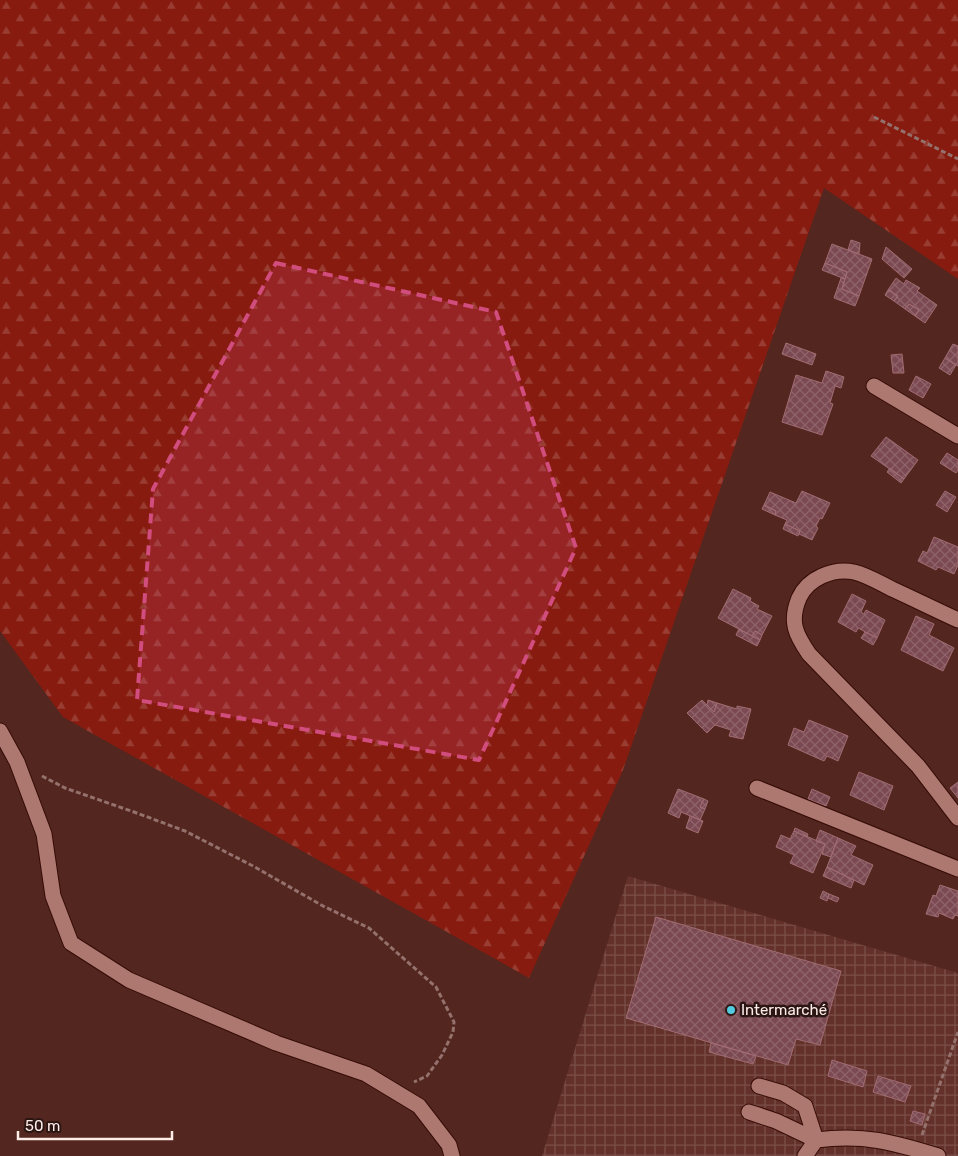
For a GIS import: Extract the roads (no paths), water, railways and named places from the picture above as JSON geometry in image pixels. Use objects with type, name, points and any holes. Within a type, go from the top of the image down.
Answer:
[{"type":"street","points":[[874,386],[958,436]]},
{"type":"street","points":[[958,620],[872,579],[854,572],[837,571],[815,580],[800,596],[794,614],[794,625],[798,638],[809,654],[918,766],[958,818]]},
{"type":"street","points":[[0,731],[17,762],[44,834],[53,896],[70,943],[129,980],[276,1043],[366,1074],[419,1106],[449,1145],[452,1156]]},
{"type":"street","points":[[756,788],[958,869]]},
{"type":"street","points":[[760,1086],[783,1093],[805,1106],[816,1140]]},
{"type":"street","points":[[749,1112],[776,1121],[816,1140],[842,1137],[867,1138],[896,1143],[938,1156]]},
{"type":"street","points":[[805,1156],[816,1140]]},
{"type":"place","name":"Intermarché","points":[[731,1010]]}]
